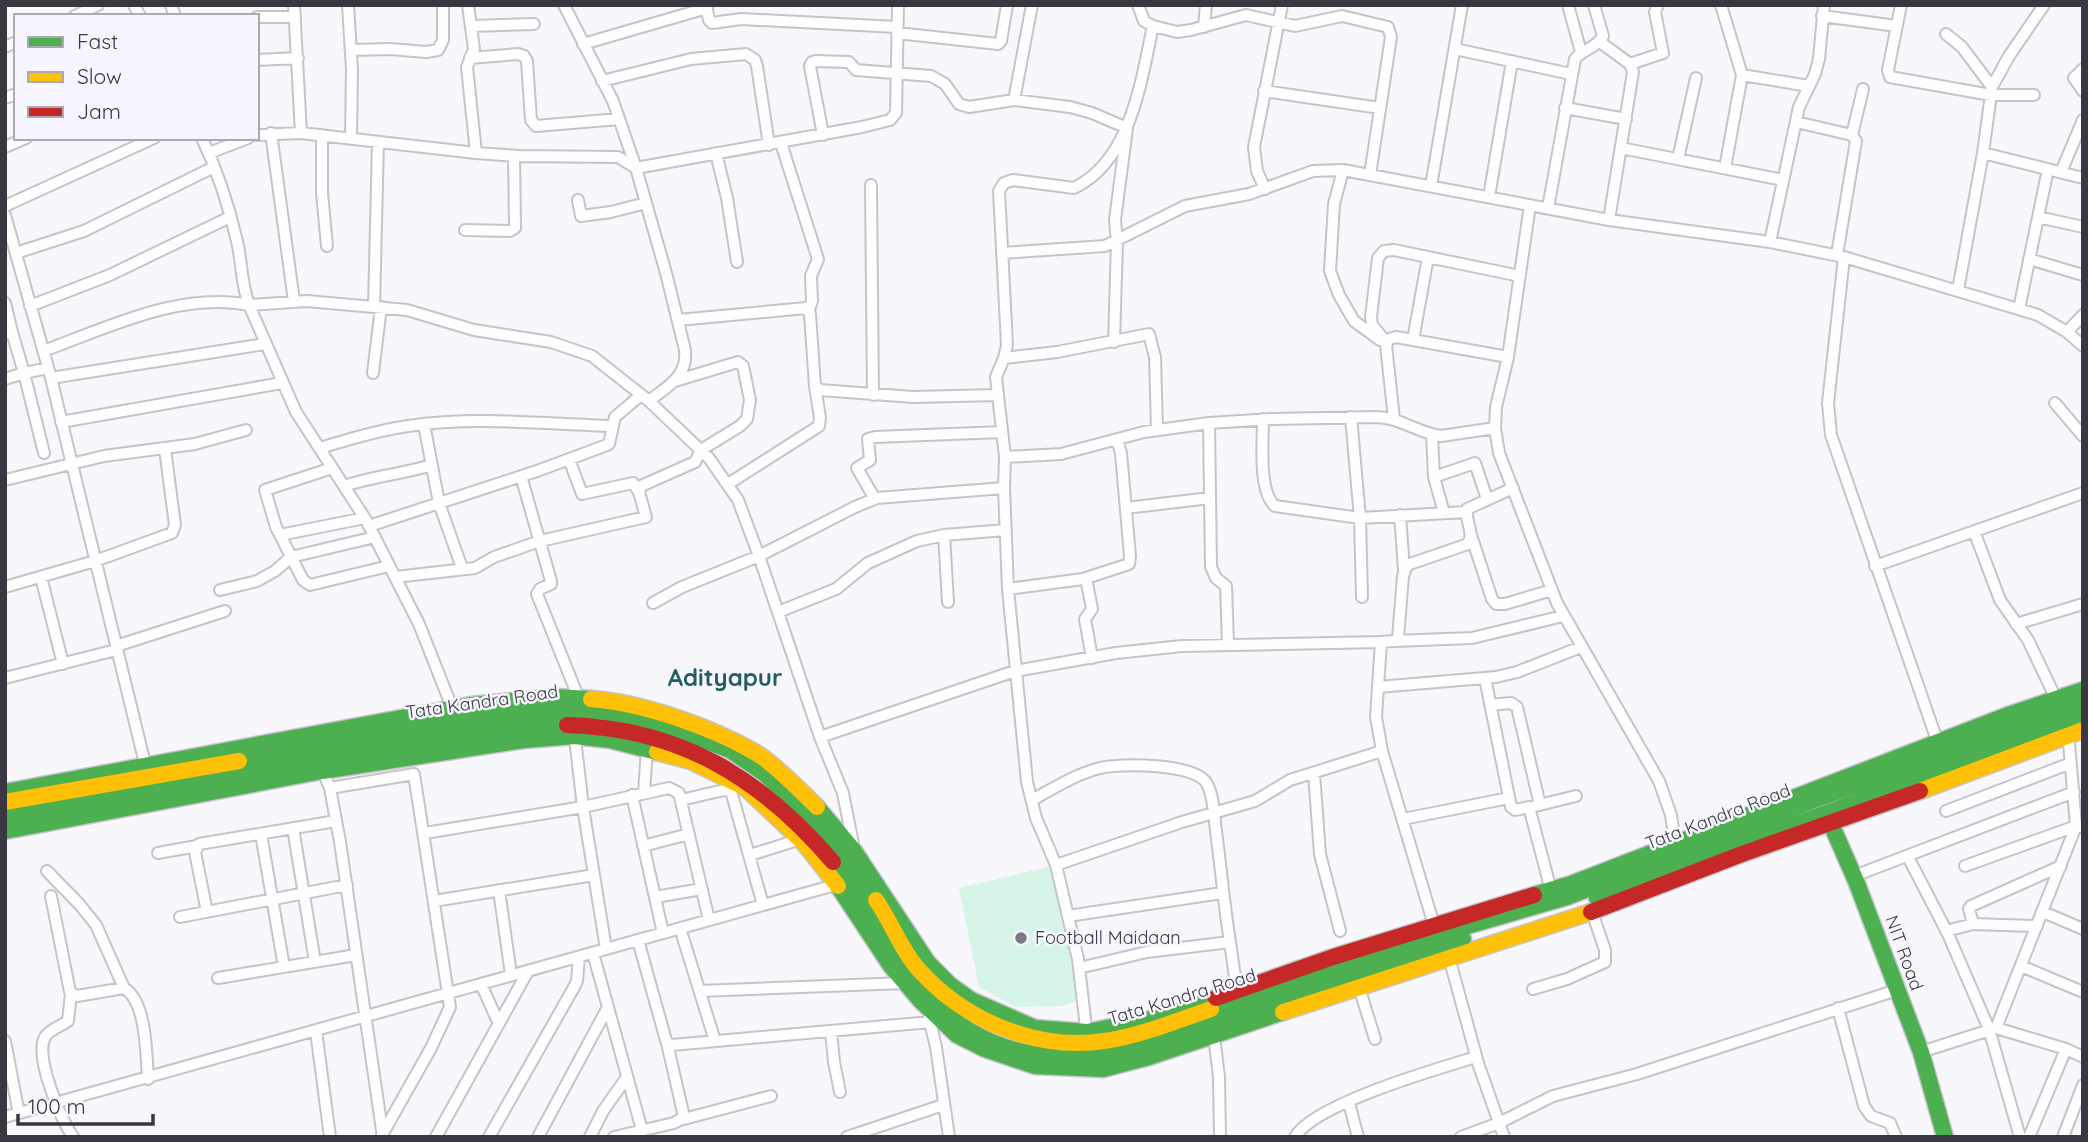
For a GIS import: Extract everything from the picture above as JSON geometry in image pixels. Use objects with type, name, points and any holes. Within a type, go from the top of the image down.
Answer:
[{"type":"main road","points":[[2069,719],[2083,690]]},
{"type":"main road","points":[[458,722],[555,697],[602,701],[686,721],[758,754],[815,806],[854,851],[928,963],[950,985],[971,1000],[1089,1051],[1103,1069],[1149,1058],[1359,987],[1441,941]]},
{"type":"main road","name":"Tata Kandra Road","points":[[1441,941],[1466,921],[1819,807],[2069,719],[2083,704]]},
{"type":"main road","name":"Tata Kandra Road","points":[[5,817],[458,722],[546,709],[621,713],[665,725],[743,757],[776,784],[919,969],[951,1000],[980,1017],[1037,1040],[1089,1051]]},
{"type":"main road","name":"Tata Kandra Road","points":[[5,802],[320,766],[458,722],[574,730],[612,728],[654,737],[695,757],[725,767],[766,795],[847,878],[907,979],[956,1021],[1000,1044],[1029,1055],[1089,1051],[1126,1037],[1441,941],[1569,908],[1819,807],[1940,748],[2010,721],[2069,719]]},
{"type":"main road","points":[[320,766],[422,755],[574,730],[695,757],[746,788],[800,839],[847,878]]},
{"type":"main road","points":[[5,792],[150,785]]},
{"type":"main road","points":[[5,831],[150,785]]},
{"type":"main road","points":[[1553,895],[1675,842],[1819,807]]},
{"type":"main road","points":[[907,979],[921,1001],[957,1035],[985,1049],[1035,1066],[1089,1051],[1161,1017],[1333,957],[1441,941],[1592,912],[1617,904],[1742,854],[1819,807]]},
{"type":"main road","name":"NIT Road","points":[[1819,807],[1854,876],[1921,1052],[1945,1137]]},
{"type":"street","points":[[79,14],[98,5]]},
{"type":"street","points":[[348,5],[351,138]]},
{"type":"street","points":[[351,50],[438,50],[443,40],[443,5]]},
{"type":"street","points":[[468,5],[474,49],[467,67],[476,153]]},
{"type":"street","points":[[564,5],[619,119],[636,168],[678,320],[686,360],[684,369],[675,381]]},
{"type":"street","points":[[259,135],[301,133],[514,156],[618,157],[636,168],[823,135],[885,122],[894,117],[897,107],[898,5]]},
{"type":"street","points":[[583,44],[707,7],[712,23],[741,19],[897,30],[998,44],[1007,5]]},
{"type":"street","points":[[1014,100],[1032,5]]},
{"type":"street","points":[[1138,5],[1144,21],[1177,32],[1204,27],[1245,10],[1302,26],[1334,17],[1382,24],[1390,31],[1370,175]]},
{"type":"street","points":[[1204,27],[1206,5]]},
{"type":"street","points":[[1265,188],[1257,172],[1254,147],[1282,5]]},
{"type":"street","points":[[1349,5],[1352,18]]},
{"type":"street","points":[[1431,186],[1462,5]]},
{"type":"street","points":[[1568,5],[1581,52]]},
{"type":"street","points":[[1548,208],[1575,59],[1581,52],[1600,42],[1603,33],[1594,5]]},
{"type":"street","points":[[1630,64],[1663,53],[1655,12],[1658,5]]},
{"type":"street","points":[[1721,5],[1742,75],[1725,168]]},
{"type":"street","points":[[1901,5],[1888,70],[1890,77],[2034,95]]},
{"type":"street","points":[[1958,289],[1983,153],[1991,91],[2009,56],[2044,5]]},
{"type":"street","points":[[259,17],[295,11],[301,133]]},
{"type":"street","points":[[1770,242],[1796,122],[1803,96],[1819,59],[1823,11],[1897,26]]},
{"type":"street","points":[[471,26],[534,24]]},
{"type":"street","points":[[1114,342],[1117,242],[1115,220],[1127,128],[1140,89],[1153,26]]},
{"type":"street","points":[[1946,34],[1962,47],[1991,91]]},
{"type":"street","points":[[1600,42],[1630,64],[1633,75],[1609,220]]},
{"type":"street","points":[[1455,49],[1572,74]]},
{"type":"street","points":[[470,58],[518,54],[524,57],[527,61],[531,120],[536,126],[619,119]]},
{"type":"street","points":[[602,81],[691,59],[746,54],[755,60],[757,66],[768,145]]},
{"type":"street","points":[[259,60],[298,58]]},
{"type":"street","points":[[1489,197],[1512,61]]},
{"type":"street","points":[[823,135],[810,66],[812,62],[849,62],[856,70],[922,74],[940,80],[958,104],[969,107],[1014,100],[1081,110],[1127,128]]},
{"type":"street","points":[[2083,69],[2074,78],[2083,92]]},
{"type":"street","points":[[1742,75],[1809,86]]},
{"type":"street","points":[[1678,159],[1696,78]]},
{"type":"street","points":[[1852,135],[1863,89]]},
{"type":"street","points":[[1264,91],[1380,108]]},
{"type":"street","points":[[1565,108],[1626,119]]},
{"type":"street","points":[[2061,172],[2083,120]]},
{"type":"street","points":[[1796,122],[1852,135],[1856,141],[1840,256],[1828,403],[1831,435],[1940,748]]},
{"type":"street","points":[[1089,1051],[1079,968],[1068,916],[1056,865],[1037,818],[1027,782],[1008,589],[1005,457],[998,395],[997,372],[1007,345],[999,191],[1004,183],[1013,180],[1074,188],[1083,184],[1106,163],[1127,128]]},
{"type":"street","points":[[271,133],[294,301]]},
{"type":"street","points":[[321,135],[327,246]]},
{"type":"street","points":[[5,147],[21,140]]},
{"type":"street","points":[[5,206],[150,140]]},
{"type":"street","points":[[203,140],[237,241],[244,290],[282,383],[296,412],[375,537],[419,624],[458,722]]},
{"type":"street","points":[[209,153],[243,140]]},
{"type":"street","points":[[373,373],[377,307],[378,142]]},
{"type":"street","points":[[728,484],[819,426],[809,310],[812,301],[810,282],[818,259],[781,143]]},
{"type":"street","points":[[1621,148],[1783,180]]},
{"type":"street","points":[[716,153],[727,198],[737,262]]},
{"type":"street","points":[[1983,153],[2083,178]]},
{"type":"street","points":[[465,230],[510,231],[515,228],[514,156]]},
{"type":"street","points":[[16,253],[84,231],[214,167]]},
{"type":"street","points":[[2018,309],[2048,169]]},
{"type":"street","points":[[1002,253],[1093,248],[1117,242],[1185,205],[1265,188],[1314,171],[1343,170],[1609,220],[1770,242],[1840,256],[2038,315],[2067,332],[2083,346]]},
{"type":"street","points":[[1343,170],[1334,204],[1331,271],[1339,295],[1354,321],[1386,344]]},
{"type":"street","points":[[871,185],[873,395]]},
{"type":"street","points":[[578,200],[581,216],[646,203]]},
{"type":"street","points":[[1530,205],[1508,357],[1496,407],[1495,428],[1499,453],[1563,616],[1658,782],[1671,816],[1675,842]]},
{"type":"street","points":[[5,215],[49,373],[150,785]]},
{"type":"street","points":[[30,306],[110,275],[230,217]]},
{"type":"street","points":[[2038,217],[2083,227]]},
{"type":"street","points":[[1394,419],[1386,344],[1371,321],[1378,258],[1384,251],[1394,250],[1520,276]]},
{"type":"street","points":[[1413,340],[1429,257]]},
{"type":"street","points":[[2029,259],[2083,275]]},
{"type":"street","points":[[5,1117],[763,905],[847,878],[854,851],[843,793],[820,737],[748,524],[728,484],[701,450],[645,398],[592,356],[551,342],[474,330],[407,310],[294,301],[249,305],[215,301],[177,307],[126,321],[43,351]]},
{"type":"street","points":[[5,303],[9,333],[24,373],[44,453]]},
{"type":"street","points":[[678,320],[802,307],[809,310]]},
{"type":"street","points":[[2067,332],[2083,315]]},
{"type":"street","points":[[1004,358],[1114,342],[1146,334],[1151,336],[1155,357],[1157,430]]},
{"type":"street","points":[[1386,344],[1396,337],[1508,357]]},
{"type":"street","points":[[5,379],[24,373],[49,373],[265,344]]},
{"type":"street","points":[[280,535],[367,522],[439,503],[569,459],[609,444],[618,412],[675,381],[735,362],[741,363],[750,400],[747,419],[701,450],[695,462],[643,485],[639,492]]},
{"type":"street","points":[[61,422],[282,383]]},
{"type":"street","points":[[815,386],[824,390],[913,397],[998,395]]},
{"type":"street","points":[[2055,403],[2083,436]]},
{"type":"street","points":[[1351,417],[1360,518],[1362,597]]},
{"type":"street","points":[[1005,457],[1061,454],[1157,430],[1263,419],[1394,419],[1432,435],[1450,436],[1495,428]]},
{"type":"street","points":[[1263,419],[1264,478],[1271,503],[1280,508],[1360,518],[1466,512]]},
{"type":"street","points":[[319,447],[384,430],[424,424],[486,422],[612,426]]},
{"type":"street","points":[[1209,423],[1211,567],[1216,578],[1226,586],[1228,645]]},
{"type":"street","points":[[424,424],[439,503],[461,568]]},
{"type":"street","points":[[5,480],[113,455],[195,444],[246,430]]},
{"type":"street","points":[[875,499],[857,468],[870,460],[868,439],[875,436],[1002,432]]},
{"type":"street","points":[[1432,435],[1434,477],[1444,513]]},
{"type":"street","points":[[1008,589],[1057,584],[1129,564],[1126,508],[1117,440]]},
{"type":"street","points":[[5,587],[94,561],[172,533],[175,525],[165,449]]},
{"type":"street","points":[[396,578],[475,568],[494,557],[540,541],[644,518],[647,515],[633,483],[582,494],[569,459]]},
{"type":"street","points":[[1434,477],[1475,463],[1487,499]]},
{"type":"street","points":[[344,486],[432,465]]},
{"type":"street","points":[[332,468],[265,490],[272,517],[291,557],[307,584],[390,566]]},
{"type":"street","points":[[522,476],[551,581],[551,584],[540,589],[537,594],[579,699]]},
{"type":"street","points":[[653,603],[682,587],[759,556],[875,499],[904,494],[1004,488]]},
{"type":"street","points":[[1513,488],[1469,506],[1466,512],[1492,599],[1496,604],[1505,604],[1552,590]]},
{"type":"street","points":[[1875,566],[2083,493]]},
{"type":"street","points":[[1126,508],[1210,498]]},
{"type":"street","points":[[1394,641],[1399,634],[1404,570],[1400,515]]},
{"type":"street","points":[[778,612],[835,589],[868,563],[917,541],[944,535],[1006,530]]},
{"type":"street","points":[[1974,531],[2000,600],[2028,640],[2069,719],[2070,758],[2079,827],[1993,1028]]},
{"type":"street","points":[[944,535],[948,602]]},
{"type":"street","points":[[1404,570],[1413,562],[1464,547],[1470,541],[1471,535]]},
{"type":"street","points":[[220,590],[257,581],[275,571],[291,557],[375,537]]},
{"type":"street","points":[[41,577],[63,664]]},
{"type":"street","points":[[1086,578],[1092,609],[1084,620],[1092,657]]},
{"type":"street","points":[[2016,624],[2083,604]]},
{"type":"street","points":[[5,678],[116,648],[225,611]]},
{"type":"street","points":[[820,737],[1016,671],[1092,657],[1182,646],[1472,638],[1563,616]]},
{"type":"street","points":[[1381,642],[1376,717],[1382,751],[1476,1057],[1504,1137]]},
{"type":"street","points":[[1378,687],[1485,678],[1517,672],[1581,648]]},
{"type":"street","points":[[1485,678],[1512,809],[1576,796]]},
{"type":"street","points":[[1490,705],[1511,703],[1517,707],[1541,805]]},
{"type":"street","points":[[574,730],[583,807],[606,949]]},
{"type":"street","points":[[644,793],[647,748]]},
{"type":"street","points":[[1946,811],[2070,758],[2083,748]]},
{"type":"street","points":[[1056,865],[1255,801],[1290,780],[1382,751]]},
{"type":"street","points":[[382,1136],[450,1007],[414,774],[422,755]]},
{"type":"street","points":[[1032,800],[1086,772],[1123,764],[1185,770],[1199,775],[1207,782],[1214,812],[1222,893],[1237,991]]},
{"type":"street","points":[[320,766],[330,788],[347,885],[382,1136]]},
{"type":"street","points":[[1314,773],[1320,854],[1340,931]]},
{"type":"street","points":[[330,788],[414,774]]},
{"type":"street","points":[[425,833],[583,807],[673,788],[679,793],[681,800],[709,920]]},
{"type":"street","points":[[681,800],[724,790],[731,791],[763,905]]},
{"type":"street","points":[[1854,876],[2074,792]]},
{"type":"street","points":[[632,795],[663,933]]},
{"type":"street","points":[[1403,819],[1509,797]]},
{"type":"street","points":[[1529,807],[1553,895]]},
{"type":"street","points":[[158,853],[336,821]]},
{"type":"street","points":[[1965,866],[2079,827]]},
{"type":"street","points":[[293,828],[315,962]]},
{"type":"street","points":[[261,834],[284,967]]},
{"type":"street","points":[[643,846],[689,834]]},
{"type":"street","points":[[750,855],[800,839]]},
{"type":"street","points":[[197,846],[195,852],[207,912]]},
{"type":"street","points":[[1908,857],[1993,1028],[2020,1137]]},
{"type":"street","points":[[1973,924],[1969,909],[1971,905],[2061,866]]},
{"type":"street","points":[[47,871],[96,925],[124,988],[132,995],[144,1027],[148,1079]]},
{"type":"street","points":[[434,901],[594,875]]},
{"type":"street","points":[[180,917],[347,885]]},
{"type":"street","points":[[655,897],[702,888]]},
{"type":"street","points":[[499,890],[512,975]]},
{"type":"street","points":[[1068,916],[1222,893]]},
{"type":"street","points":[[51,896],[71,994],[68,1021],[47,1033],[42,1043],[42,1055],[55,1104],[73,1137]]},
{"type":"street","points":[[1533,989],[1567,979],[1605,962],[1605,950],[1592,912]]},
{"type":"street","points":[[2043,912],[2083,929]]},
{"type":"street","points":[[1946,931],[1973,924],[2037,926]]},
{"type":"street","points":[[680,928],[715,1041]]},
{"type":"street","points":[[638,940],[684,1113],[680,1120]]},
{"type":"street","points":[[1079,968],[1147,952],[1230,942]]},
{"type":"street","points":[[593,953],[642,1130]]},
{"type":"street","points":[[218,978],[356,955]]},
{"type":"street","points":[[489,1137],[577,981],[579,957]]},
{"type":"street","points":[[2021,966],[2083,992]]},
{"type":"street","points":[[436,1137],[528,971]]},
{"type":"street","points":[[699,992],[907,979]]},
{"type":"street","points":[[481,984],[499,1024]]},
{"type":"street","points":[[1359,987],[1375,1039]]},
{"type":"street","points":[[71,994],[77,996],[124,988]]},
{"type":"street","points":[[1461,1137],[1499,1123],[1553,1096],[1637,1074],[1897,990]]},
{"type":"street","points":[[921,1001],[931,1022],[949,1137]]},
{"type":"street","points":[[538,1137],[608,1007]]},
{"type":"street","points":[[1838,1009],[1864,1106],[1871,1116],[1890,1123],[1896,1137]]},
{"type":"street","points":[[667,1043],[672,1045],[931,1022]]},
{"type":"street","points":[[1921,1052],[1993,1028],[2066,1049],[2083,1057]]},
{"type":"street","points":[[316,1031],[330,1137]]},
{"type":"street","points":[[831,1031],[840,1092]]},
{"type":"street","points":[[1214,1035],[1219,1077],[1220,1137]]},
{"type":"street","points":[[5,1041],[18,1109]]},
{"type":"street","points":[[2029,1137],[2066,1049]]},
{"type":"street","points":[[1295,1137],[1311,1120],[1349,1102],[1399,1081],[1476,1057]]},
{"type":"street","points":[[590,1137],[603,1111],[627,1077]]},
{"type":"street","points":[[2063,1137],[2083,1085]]},
{"type":"street","points":[[614,1137],[771,1096]]},
{"type":"street","points":[[1349,1102],[1357,1137]]},
{"type":"street","points":[[5,1110],[55,1104]]},
{"type":"street","points":[[847,1137],[943,1105]]},
{"type":"green space","name":"Football Maidaan","points":[[1056,865],[1083,1000],[1062,1006],[1016,1007],[979,987],[959,888]]},
{"type":"traffic: fast","points":[[1534,895],[1571,884],[2008,715],[2083,690]]},
{"type":"traffic: fast","points":[[5,792],[471,705],[555,697],[591,699]]},
{"type":"traffic: fast","points":[[1211,1009],[1436,935],[1567,897],[1814,800],[2083,704]]},
{"type":"traffic: fast","points":[[239,761],[440,725],[530,712],[600,711],[645,719],[730,750],[765,774],[821,829],[876,900]]},
{"type":"traffic: fast","points":[[1597,898],[2083,718]]},
{"type":"traffic: fast","points":[[5,817],[517,727],[567,725]]},
{"type":"traffic: fast","points":[[5,831],[322,771],[524,740],[575,736],[610,740],[657,752]]},
{"type":"traffic: fast","points":[[817,807],[854,851],[928,963],[950,985],[971,1000],[1035,1028],[1087,1032],[1161,1017],[1216,998]]},
{"type":"traffic: fast","points":[[1825,816],[1856,881],[1921,1052],[1945,1137]]},
{"type":"traffic: fast","points":[[833,862],[898,959],[930,999],[953,1019],[978,1035],[1004,1047],[1032,1054],[1061,1057],[1125,1052],[1463,939]]},
{"type":"traffic: fast","points":[[838,886],[891,966],[921,1001],[957,1035],[985,1049],[1035,1066],[1103,1069],[1149,1057],[1283,1012]]},
{"type":"traffic: slow","points":[[591,699],[654,711],[738,743],[770,763],[817,807]]},
{"type":"traffic: slow","points":[[1920,791],[2083,730]]},
{"type":"traffic: slow","points":[[657,752],[691,761],[746,788],[804,843],[838,886]]},
{"type":"traffic: slow","points":[[5,802],[239,761]]},
{"type":"traffic: slow","points":[[876,900],[908,956],[921,972],[959,1005],[1004,1029],[1053,1041],[1104,1041],[1144,1032],[1211,1009]]},
{"type":"traffic: slow","points":[[1283,1012],[1591,912]]},
{"type":"traffic: jam","points":[[567,725],[608,728],[646,736],[715,763],[777,806],[806,832],[833,862]]},
{"type":"traffic: jam","points":[[1591,912],[1742,854],[1920,791]]},
{"type":"traffic: jam","points":[[1216,998],[1333,957],[1534,895]]},
{"type":"place","name":"Football Maidaan","points":[[1021,938]]},
{"type":"district","name":"Adityapur","points":[[725,678]]}]
